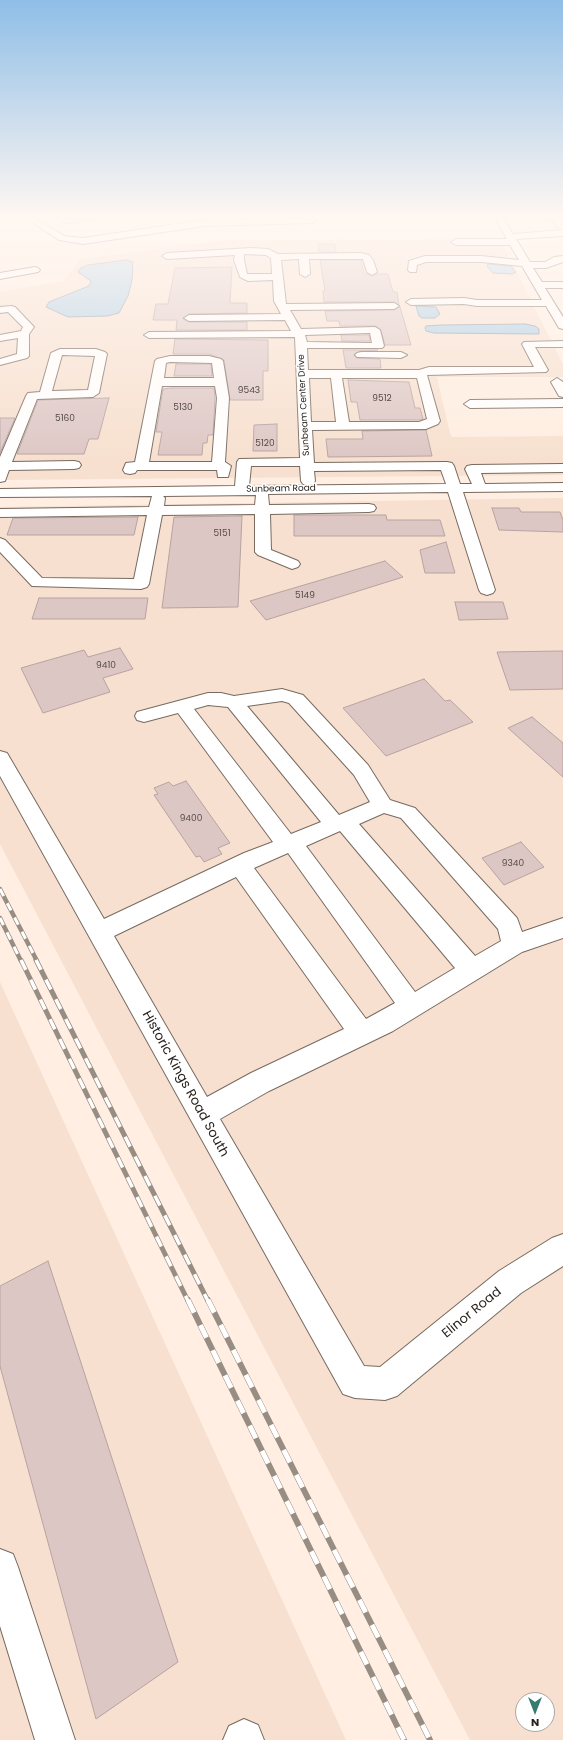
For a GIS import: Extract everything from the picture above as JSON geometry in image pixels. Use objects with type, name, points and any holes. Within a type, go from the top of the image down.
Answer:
[{"type":"street","points":[[279,299],[300,342]]},
{"type":"street","points":[[548,299],[562,323]]},
{"type":"street","points":[[411,302],[464,301],[477,303],[550,303]]},
{"type":"street","points":[[282,307],[394,306]]},
{"type":"street","points":[[0,310],[11,309],[29,327],[25,333],[23,356],[0,362]]},
{"type":"street","points":[[189,318],[289,317]]},
{"type":"street","points":[[148,335],[260,329],[300,342],[402,355]]},
{"type":"street","points":[[375,330],[378,346],[300,342],[375,330]]},
{"type":"street","points":[[0,338],[25,333]]},
{"type":"street","name":"Sunbeam Center Drive","points":[[300,342],[309,488]]},
{"type":"street","points":[[302,374],[420,374],[429,370],[542,370],[528,344],[563,344]]},
{"type":"street","points":[[45,395],[57,353],[96,352],[102,354],[93,393],[32,396],[1,470],[74,465]]},
{"type":"street","points":[[141,466],[161,361],[170,359],[209,359],[217,361],[223,398],[218,466]]},
{"type":"street","points":[[336,374],[343,426]]},
{"type":"street","points":[[305,426],[421,426],[434,421],[420,374]]},
{"type":"street","points":[[157,382],[220,382]]},
{"type":"street","points":[[557,382],[563,393]]},
{"type":"street","points":[[470,404],[563,403]]},
{"type":"street","points":[[242,489],[244,462],[447,466],[487,590]]},
{"type":"street","points":[[126,491],[131,466],[224,466],[223,490]]},
{"type":"street","points":[[480,487],[472,469],[563,468]]},
{"type":"street","name":"Sunbeam Road","points":[[1,493],[309,488],[563,487]]},
{"type":"street","points":[[261,489],[263,510],[263,552],[292,564]]},
{"type":"street","points":[[0,543],[38,583],[141,584],[159,490]]},
{"type":"street","points":[[0,513],[369,508]]},
{"type":"street","points":[[144,716],[208,699],[221,699],[234,702],[282,695],[296,699],[361,770],[383,805],[408,813],[509,925],[514,945]]},
{"type":"street","points":[[234,702],[472,970]]},
{"type":"street","points":[[182,706],[290,844],[411,1006]]},
{"type":"street","name":"Historic Kings Road South","points":[[0,758],[355,1382],[385,1384]]},
{"type":"street","points":[[100,932],[240,865],[383,805]]},
{"type":"street","points":[[240,865],[362,1034]]},
{"type":"street","points":[[202,1115],[260,1082],[362,1034],[514,945],[563,928]]},
{"type":"street","name":"Elinor Road","points":[[385,1384],[510,1282],[563,1249]]},
{"type":"street","points":[[0,1567],[55,1740]]},
{"type":"shaded area","points":[[0,299],[530,299],[563,364],[563,377],[437,377],[452,437],[563,436],[563,475],[0,480]]},
{"type":"shaded area","points":[[563,498],[563,1740],[470,1740],[0,844],[0,507]]},
{"type":"shaded area","points":[[0,982],[346,1740],[0,1740]]},
{"type":"water","points":[[56,299],[126,299],[119,313],[107,316],[68,317],[46,307],[49,302]]},
{"type":"water","points":[[416,306],[436,307],[440,314],[435,318],[422,318],[419,316]]},
{"type":"water","points":[[525,324],[535,326],[539,329],[539,334],[434,333],[426,331],[425,328],[426,326],[440,325]]},
{"type":"building","points":[[169,299],[230,299],[230,303],[247,303],[247,313],[189,314],[183,319],[189,322],[247,322],[247,330],[176,330],[177,320],[153,320],[156,304],[168,304]]},
{"type":"building","points":[[324,299],[398,299],[399,305],[394,302],[324,302]]},
{"type":"building","points":[[400,307],[411,345],[385,345],[381,330],[376,326],[340,326],[339,321],[327,321],[325,311],[394,310]]},
{"type":"building","points":[[341,335],[369,335],[370,341],[342,341]]},
{"type":"building","points":[[175,339],[268,340],[268,371],[263,371],[263,400],[230,400],[224,360],[209,354],[173,354]]},
{"type":"building","points":[[343,350],[378,350],[361,351],[354,355],[357,358],[380,359],[381,368],[346,368]]},
{"type":"building","points":[[176,364],[211,364],[212,376],[174,376]]},
{"type":"building","points":[[348,380],[409,382],[415,408],[420,408],[423,419],[360,420],[357,402],[351,402]]},
{"type":"building","points":[[214,388],[215,398],[213,435],[208,435],[207,443],[203,443],[202,455],[158,455],[162,432],[156,432],[163,389]]},
{"type":"building","points":[[109,398],[98,439],[89,439],[84,454],[17,454],[38,400]]},
{"type":"building","points":[[0,418],[15,418],[0,453]]},
{"type":"building","points":[[277,424],[277,451],[253,451],[254,425]]},
{"type":"building","points":[[426,430],[432,456],[328,457],[326,439],[363,439],[362,431]]},
{"type":"building","points":[[492,508],[519,508],[521,512],[560,512],[563,520],[563,532],[499,530]]},
{"type":"building","points":[[294,515],[386,515],[387,520],[440,520],[445,536],[294,536]]},
{"type":"building","points":[[242,516],[238,607],[162,608],[174,517]]},
{"type":"building","points":[[138,517],[134,535],[7,535],[13,518]]},
{"type":"building","points":[[446,542],[455,573],[425,573],[420,550]]},
{"type":"building","points":[[385,561],[403,577],[266,620],[250,601]]},
{"type":"building","points":[[39,598],[148,598],[145,619],[32,619]]},
{"type":"building","points":[[455,602],[503,602],[508,619],[459,620]]},
{"type":"building","points":[[120,648],[133,669],[103,678],[110,692],[43,713],[21,668],[84,650],[88,657]]},
{"type":"building","points":[[563,651],[563,689],[510,690],[497,652]]},
{"type":"building","points":[[424,679],[445,701],[450,700],[473,722],[386,756],[343,708]]},
{"type":"building","points":[[532,717],[563,743],[563,777],[508,728]]},
{"type":"building","points":[[186,781],[230,843],[218,848],[222,854],[204,862],[200,856],[196,857],[154,795],[158,794],[154,788],[169,782],[173,786]]},
{"type":"building","points":[[521,842],[544,867],[504,885],[482,858]]},
{"type":"building","points":[[48,1261],[178,1662],[96,1719],[0,1366],[0,1286]]},
{"type":"railway","points":[[0,889],[37,961]]},
{"type":"railway","points":[[0,918],[21,961]]},
{"type":"railway","points":[[21,960],[188,1301]]},
{"type":"railway","points":[[36,960],[208,1301]]},
{"type":"railway","points":[[188,1300],[404,1740]]},
{"type":"railway","points":[[208,1300],[430,1740]]}]
